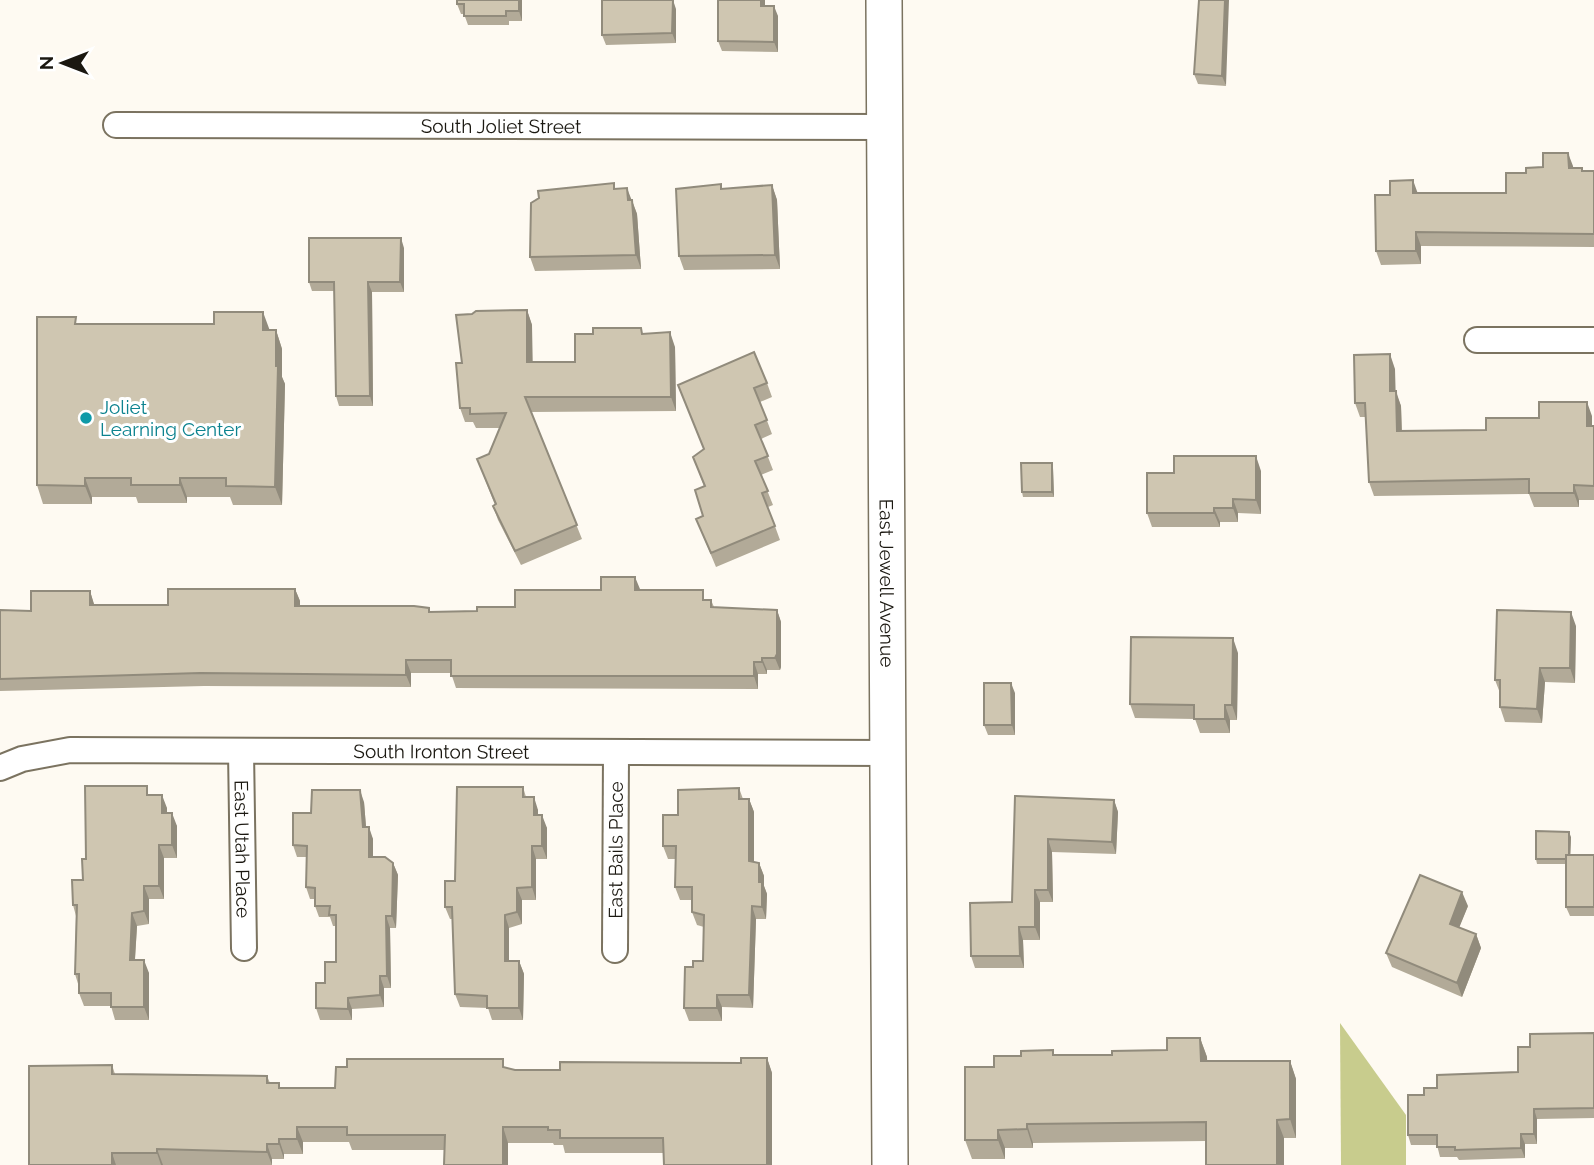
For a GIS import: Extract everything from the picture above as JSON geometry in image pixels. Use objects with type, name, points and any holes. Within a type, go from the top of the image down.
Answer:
[{"type":"street","name":"East Jewell Avenue","points":[[884,0],[890,1165]]},
{"type":"street","name":"South Joliet Street","points":[[116,125],[885,127]]},
{"type":"street","points":[[1476,340],[1594,340]]},
{"type":"street","name":"South Ironton Street","points":[[0,768],[22,759],[62,751],[888,753]]},
{"type":"street","name":"East Utah Place","points":[[242,751],[244,948]]},
{"type":"street","name":"East Bails Place","points":[[615,950],[616,752]]},
{"type":"green space","points":[[1340,1023],[1406,1115],[1406,1165],[1341,1165]]},
{"type":"building","points":[[457,0],[519,0],[519,11],[506,11],[506,16],[464,16],[464,4],[457,4]]},
{"type":"building","points":[[602,0],[673,0],[672,33],[602,35]]},
{"type":"building","points":[[718,0],[761,0],[761,6],[774,6],[774,42],[718,41]]},
{"type":"building","points":[[1199,0],[1225,0],[1222,76],[1194,74]]},
{"type":"building","points":[[1543,153],[1568,153],[1569,168],[1594,171],[1594,234],[1416,232],[1416,251],[1376,251],[1375,195],[1390,195],[1390,181],[1413,180],[1413,193],[1506,193],[1506,173],[1526,173],[1526,168],[1543,167]]},
{"type":"building","points":[[614,183],[614,189],[627,188],[628,200],[632,200],[636,255],[530,257],[531,203],[539,198],[538,191]]},
{"type":"building","points":[[721,184],[721,189],[772,185],[775,255],[679,256],[676,189]]},
{"type":"building","points":[[309,238],[401,238],[400,282],[368,282],[370,396],[336,396],[334,282],[309,282]]},
{"type":"building","points":[[527,310],[527,362],[575,362],[575,334],[593,334],[593,328],[641,328],[642,334],[670,332],[671,397],[525,397],[577,525],[515,551],[493,506],[496,504],[477,459],[489,454],[506,413],[470,414],[470,408],[460,408],[456,363],[462,363],[456,315],[472,314],[476,311]]},
{"type":"building","name":"Joliet Learning Center","points":[[214,312],[263,312],[263,330],[276,330],[278,366],[275,487],[226,486],[226,478],[180,478],[180,485],[131,485],[131,478],[85,478],[85,486],[37,485],[37,317],[76,317],[75,324],[214,324]]},
{"type":"building","points":[[754,352],[767,383],[754,388],[767,420],[755,425],[768,456],[755,461],[768,491],[762,493],[775,526],[711,553],[696,519],[703,516],[695,490],[705,486],[693,457],[704,449],[678,385]]},
{"type":"building","points":[[1390,354],[1390,391],[1396,391],[1397,431],[1486,430],[1486,418],[1539,418],[1539,402],[1587,402],[1587,426],[1594,426],[1594,486],[1574,485],[1574,493],[1529,493],[1529,479],[1369,482],[1365,403],[1355,403],[1354,355]]},
{"type":"building","points":[[1174,456],[1256,456],[1256,500],[1233,499],[1233,508],[1214,508],[1214,513],[1147,513],[1147,473],[1174,473]]},
{"type":"building","points":[[1021,463],[1052,463],[1052,492],[1022,492]]},
{"type":"building","points":[[601,577],[635,577],[635,590],[703,590],[703,600],[711,600],[711,607],[777,610],[777,654],[775,658],[762,658],[762,662],[754,662],[754,676],[451,676],[451,660],[406,660],[406,675],[200,673],[0,679],[0,610],[31,611],[31,591],[90,591],[90,605],[168,605],[168,589],[295,589],[295,606],[414,606],[429,608],[429,612],[477,611],[477,607],[515,607],[515,590],[601,590]]},
{"type":"building","points":[[1497,610],[1571,612],[1570,668],[1540,668],[1537,709],[1500,707],[1500,680],[1495,680]]},
{"type":"building","points":[[1131,637],[1233,638],[1232,705],[1225,705],[1225,719],[1194,719],[1194,705],[1130,704]]},
{"type":"building","points":[[984,683],[1011,683],[1012,725],[984,725]]},
{"type":"building","points":[[85,786],[147,786],[147,795],[162,795],[162,813],[172,813],[172,845],[159,845],[159,886],[144,886],[144,911],[132,913],[130,960],[144,960],[144,1007],[111,1007],[111,993],[79,993],[79,974],[75,974],[77,905],[73,905],[72,880],[83,880],[82,859],[86,859]]},
{"type":"building","points":[[457,787],[523,787],[523,797],[534,797],[534,815],[542,815],[542,846],[532,846],[532,887],[517,888],[517,912],[505,915],[505,961],[519,961],[519,1008],[487,1008],[487,996],[455,994],[452,907],[445,907],[445,881],[455,881]]},
{"type":"building","points":[[739,788],[739,799],[749,799],[749,861],[759,863],[759,882],[762,882],[762,907],[752,906],[749,995],[717,995],[717,1008],[684,1008],[685,967],[693,967],[693,961],[703,961],[704,915],[692,912],[692,887],[675,887],[676,846],[663,846],[663,815],[678,815],[678,790]]},
{"type":"building","points":[[312,790],[360,790],[363,827],[369,827],[369,857],[385,857],[393,863],[392,916],[386,916],[387,976],[380,976],[380,995],[348,998],[348,1009],[316,1008],[316,983],[325,983],[325,962],[336,962],[336,915],[329,915],[330,906],[315,906],[315,888],[306,887],[307,846],[293,845],[293,813],[311,813]]},
{"type":"building","points":[[1015,796],[1114,800],[1112,842],[1048,839],[1048,890],[1035,890],[1035,927],[1019,927],[1020,956],[971,956],[970,903],[1012,902]]},
{"type":"building","points":[[1536,831],[1569,832],[1569,855],[1566,855],[1566,859],[1536,859]]},
{"type":"building","points":[[1566,855],[1594,855],[1594,907],[1566,907]]},
{"type":"building","points":[[1420,875],[1462,892],[1450,924],[1476,934],[1457,983],[1386,953]]},
{"type":"building","points":[[1594,1033],[1594,1108],[1534,1109],[1534,1134],[1521,1134],[1521,1148],[1455,1150],[1455,1147],[1437,1147],[1437,1135],[1408,1135],[1408,1095],[1424,1095],[1424,1088],[1437,1088],[1437,1075],[1518,1072],[1518,1047],[1530,1047],[1530,1034]]},
{"type":"building","points":[[1167,1038],[1200,1038],[1201,1061],[1290,1061],[1290,1119],[1277,1120],[1277,1165],[1206,1165],[1206,1122],[1027,1124],[1027,1129],[998,1130],[998,1140],[965,1140],[965,1067],[994,1067],[994,1056],[1021,1056],[1021,1051],[1053,1050],[1053,1055],[1112,1055],[1112,1051],[1167,1050]]},
{"type":"building","points":[[741,1058],[767,1058],[767,1165],[664,1165],[663,1138],[560,1138],[560,1130],[548,1130],[548,1127],[503,1127],[503,1165],[444,1165],[445,1135],[347,1135],[347,1127],[297,1127],[297,1139],[279,1139],[279,1144],[267,1144],[267,1152],[157,1149],[157,1153],[112,1153],[112,1165],[29,1165],[29,1066],[112,1065],[112,1074],[267,1076],[267,1083],[279,1083],[279,1088],[335,1088],[336,1067],[347,1067],[347,1059],[503,1059],[503,1067],[515,1070],[560,1070],[560,1062],[741,1063]]},
{"type":"place","name":"Joliet Learning Center","points":[[86,418]]}]
